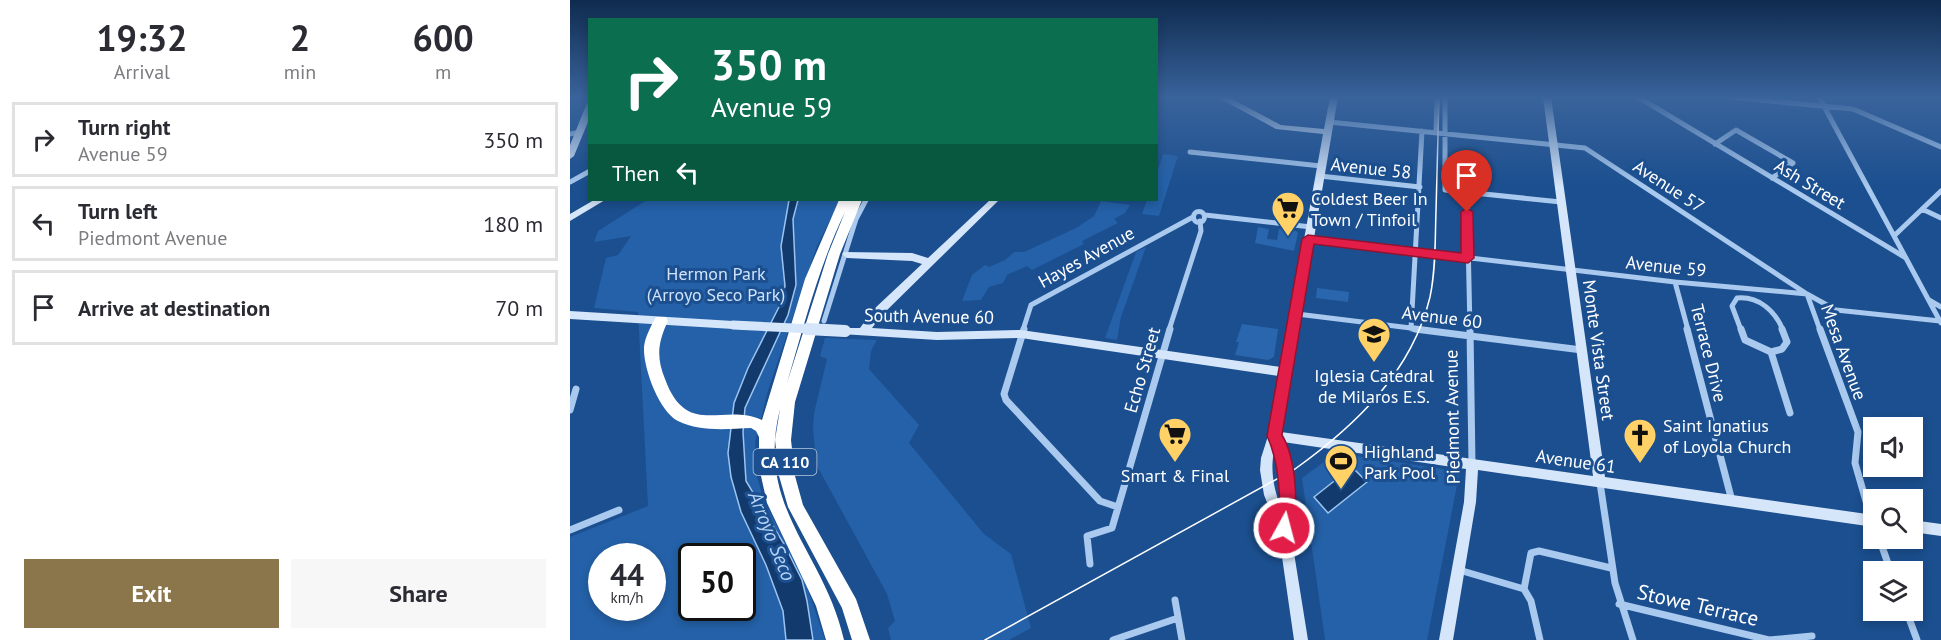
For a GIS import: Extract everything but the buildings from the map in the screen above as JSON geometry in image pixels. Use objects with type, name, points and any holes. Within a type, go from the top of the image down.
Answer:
[{"type":"highway","name":"CA 110","points":[[835,640],[816,580],[775,503],[766,463],[767,437],[778,388],[827,236],[844,201]]},
{"type":"highway","name":"CA 110","points":[[856,201],[827,274],[788,402],[784,423],[784,457],[796,507],[850,604],[861,640]]},
{"type":"highway","points":[[827,274],[839,258],[847,254],[842,249],[840,240]]},
{"type":"highway","points":[[661,321],[651,346],[651,356],[660,386],[671,406],[680,415],[702,420],[752,422],[760,426],[767,437]]},
{"type":"highway","points":[[752,422],[764,411],[768,398],[778,388]]},
{"type":"street","points":[[570,156],[582,127]]},
{"type":"street","points":[[1279,127],[1327,132]]},
{"type":"street","points":[[1301,640],[1284,528],[1288,509],[1286,481],[1281,447],[1275,436],[1328,127]]},
{"type":"street","name":"Avenue 57","points":[[1379,127],[1585,148],[1807,294],[1836,310],[1940,322]]},
{"type":"street","points":[[1436,127],[1436,133]]},
{"type":"street","points":[[1445,127],[1446,190],[1561,202]]},
{"type":"street","name":"Monte Vista Street","points":[[1551,127],[1611,568],[1619,604],[1633,640]]},
{"type":"street","name":"Ash Street","points":[[1688,127],[1906,258]]},
{"type":"street","points":[[1835,127],[1940,322]]},
{"type":"street","points":[[1896,127],[1941,147]]},
{"type":"street","points":[[1716,144],[1737,130],[1793,163],[1772,178]]},
{"type":"street","points":[[1411,329],[1422,131]]},
{"type":"street","points":[[570,134],[580,132]]},
{"type":"street","name":"Avenue 58","points":[[1190,152],[1420,187]]},
{"type":"street","points":[[570,182],[588,172]]},
{"type":"street","points":[[1895,235],[1941,191]]},
{"type":"street","name":"Piedmont Avenue","points":[[1446,640],[1470,502],[1472,464],[1467,192]]},
{"type":"street","points":[[570,218],[598,201]]},
{"type":"street","points":[[824,321],[847,254],[856,219],[865,201]]},
{"type":"street","points":[[863,332],[877,313],[994,201]]},
{"type":"street","points":[[1922,209],[1941,218]]},
{"type":"street","name":"Hayes Avenue","points":[[1118,507],[1100,501],[1006,400],[1004,394],[1030,305],[1198,213],[1311,227]]},
{"type":"street","points":[[1193,217],[1200,221],[1205,219],[1205,215]]},
{"type":"street","name":"Echo Street","points":[[1090,564],[1087,536],[1112,528],[1162,354],[1201,231],[1200,221]]},
{"type":"street","name":"Avenue 59","points":[[1308,239],[1676,282],[1807,294]]},
{"type":"street","points":[[847,254],[912,257],[928,262]]},
{"type":"street","name":"Terrace Drive","points":[[1676,282],[1732,501]]},
{"type":"street","points":[[1743,289],[1746,297]]},
{"type":"street","name":"Mesa Avenue","points":[[1807,294],[1858,432],[1855,463],[1863,489]]},
{"type":"street","points":[[1746,297],[1761,302],[1774,311],[1784,329],[1787,342],[1782,349],[1771,352],[1745,340],[1736,322],[1732,306],[1737,298],[1746,297]]},
{"type":"street","points":[[1928,300],[1941,307]]},
{"type":"street","name":"Avenue 60","points":[[1297,314],[1582,350]]},
{"type":"street","name":"South Avenue 60","points":[[570,315],[937,336],[1021,334],[1286,372]]},
{"type":"street","points":[[1771,352],[1790,413]]},
{"type":"street","points":[[570,410],[576,389]]},
{"type":"street","name":"Avenue 61","points":[[1275,436],[1863,521]]},
{"type":"street","points":[[570,530],[619,510]]},
{"type":"street","points":[[1923,528],[1941,530]]},
{"type":"street","points":[[1540,640],[1536,630],[1534,605],[1524,589],[1532,553],[1539,550],[1611,568]]},
{"type":"street","points":[[1458,570],[1524,589]]},
{"type":"street","points":[[1175,600],[1182,640]]},
{"type":"street","name":"Stowe Terrace","points":[[1619,604],[1769,640],[1812,636]]},
{"type":"street","points":[[1113,640],[1178,618]]},
{"type":"street","points":[[1910,621],[1917,640]]},
{"type":"green space","points":[[1163,154],[1178,156],[1159,216],[1142,214],[1147,201],[1158,201],[1158,170]]},
{"type":"green space","name":"Hermon Park (Arroyo Seco Park)","points":[[645,201],[840,201],[817,246],[768,390],[755,443],[757,477],[764,501],[804,578],[825,640],[570,640],[570,537],[648,506],[638,312],[594,308],[606,258],[618,255],[631,236],[594,242],[598,231]]},
{"type":"green space","points":[[1101,201],[1130,205],[1125,213],[1114,219],[1118,223],[1082,241],[1084,244],[1032,270],[1027,266],[1007,275],[1003,283],[989,287],[981,300],[962,301],[972,275],[985,265],[989,267],[1005,260],[1014,252],[1024,252],[1076,228],[1094,216]]},
{"type":"green space","points":[[1146,247],[1121,317],[1117,340],[1105,338],[1136,252]]},
{"type":"green space","points":[[825,338],[877,340],[871,351],[869,369],[919,425],[909,443],[984,534],[1011,554],[1031,628],[1009,640],[891,640],[888,628],[895,621],[887,594],[816,464],[814,413],[827,359],[820,356]]},
{"type":"green space","points":[[1336,453],[1456,471],[1459,475],[1427,640],[1325,640],[1302,478]]},
{"type":"water","name":"Arroyo Seco","points":[[789,201],[798,201],[793,219],[796,285],[788,315],[745,408],[743,432],[746,481],[784,544],[802,580],[813,640],[786,640],[783,611],[766,565],[741,512],[731,477],[728,453],[734,403],[748,368],[781,303],[785,286],[781,246]]},
{"type":"water","name":"Highland Park Pool","points":[[1352,467],[1367,482],[1328,513],[1314,497]]},
{"type":"tram line","points":[[985,640],[1295,469],[1339,435],[1378,395],[1410,349],[1430,297],[1435,254],[1438,127]]},
{"type":"place","name":"Coldest Beer In Town / Tinfoil","points":[[1288,237]]},
{"type":"place","name":"Iglesia Catedral de Milaros E.S.","points":[[1374,363]]},
{"type":"place","name":"Smart & Final","points":[[1175,463]]},
{"type":"place","name":"Saint Ignatius of Loyola Church","points":[[1640,464]]},
{"type":"place","name":"Highland Park Pool","points":[[1341,490]]},
{"type":"route","points":[[1284,528],[1288,509],[1286,481],[1281,447],[1275,436],[1308,239],[1468,258],[1467,212]]}]
